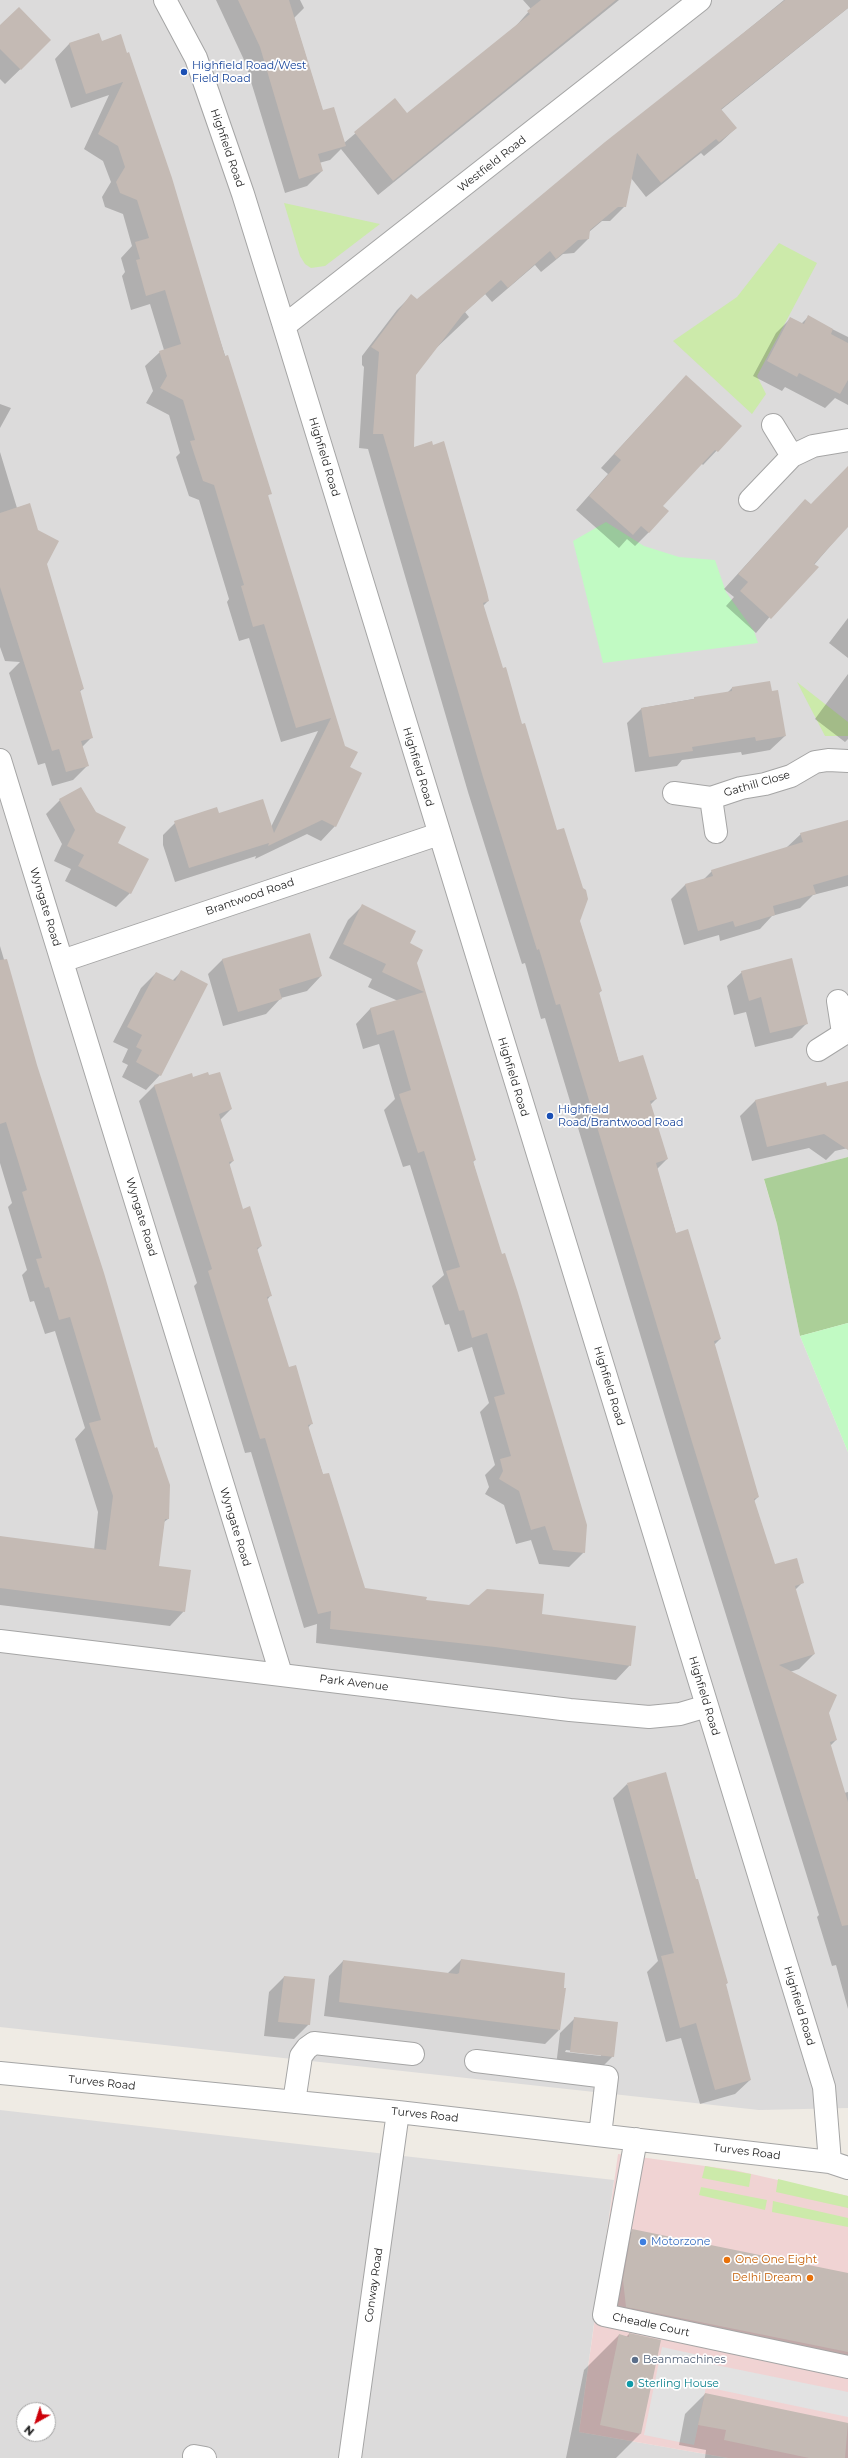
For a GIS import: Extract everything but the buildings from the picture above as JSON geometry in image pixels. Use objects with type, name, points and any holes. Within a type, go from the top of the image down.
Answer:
[{"type":"street","name":"Highfield Road","points":[[165,0],[196,58],[242,194],[284,326],[824,2088],[839,2165]]},
{"type":"street","name":"Westfield Road","points":[[284,326],[700,0]]},
{"type":"street","points":[[773,425],[792,456]]},
{"type":"street","points":[[750,500],[792,456],[813,446],[848,440]]},
{"type":"street","name":"Wyngate Road","points":[[0,760],[281,1674]]},
{"type":"street","name":"Gathill Close","points":[[674,793],[711,798],[741,788],[765,784],[791,776],[815,762],[828,760],[848,761]]},
{"type":"street","name":"Gathill Close","points":[[711,798],[716,832]]},
{"type":"street","name":"Brantwood Road","points":[[62,961],[439,834]]},
{"type":"street","points":[[818,1050],[846,1032],[838,1001]]},
{"type":"street","name":"Park Avenue","points":[[0,1641],[570,1710],[649,1717],[680,1714],[707,1706]]},
{"type":"street","points":[[294,2102],[301,2056],[307,2048],[314,2044],[413,2054]]},
{"type":"street","points":[[476,2061],[607,2077],[600,2135]]},
{"type":"street","name":"Turves Road","points":[[0,2073],[398,2112],[636,2139],[839,2165]]},
{"type":"street","name":"Conway Road","points":[[350,2458],[398,2112]]},
{"type":"street","name":"Cheadle Court","points":[[636,2139],[604,2315],[848,2367]]},
{"type":"shaded area","points":[[0,0],[848,0],[848,1157],[764,1180],[777,1224],[800,1336],[848,1452],[848,2108],[759,2110],[0,2027]]},
{"type":"shaded area","points":[[0,2110],[614,2180],[579,2432],[728,2458],[0,2458]]},
{"type":"shaded area","points":[[618,2154],[734,2170],[848,2196],[848,2458],[728,2458],[579,2432]]},
{"type":"shaded area","points":[[662,2347],[712,2358],[711,2364],[848,2392],[848,2417],[706,2387],[694,2445],[644,2435]]},
{"type":"green space","points":[[284,203],[380,224],[325,266],[311,268],[305,264],[300,256]]},
{"type":"green space","points":[[779,243],[817,263],[757,376],[766,394],[752,414],[673,341],[737,297]]},
{"type":"green space","points":[[606,522],[644,546],[679,557],[715,560],[726,592],[754,631],[758,643],[603,663],[573,541]]},
{"type":"green space","points":[[797,682],[848,722],[848,736],[825,736]]},
{"type":"green space","points":[[848,1157],[848,1323],[800,1336],[777,1224],[764,1179]]},
{"type":"green space","points":[[848,1323],[848,1452],[800,1336]]},
{"type":"green space","points":[[705,2166],[751,2174],[749,2187],[702,2178]]},
{"type":"green space","points":[[778,2179],[848,2196],[848,2208],[776,2192]]},
{"type":"green space","points":[[701,2187],[767,2200],[765,2210],[699,2195]]},
{"type":"green space","points":[[773,2201],[848,2218],[848,2227],[772,2212]]},
{"type":"place","name":"Highfield Road/West Field Road","points":[[184,72]]},
{"type":"place","name":"Highfield Road/Brantwood Road","points":[[550,1116]]},
{"type":"place","name":"Motorzone","points":[[643,2242]]},
{"type":"place","name":"One One Eight","points":[[727,2260]]},
{"type":"place","name":"Delhi Dream","points":[[810,2278]]},
{"type":"place","name":"Beanmachines","points":[[635,2360]]},
{"type":"place","name":"Sterling House","points":[[630,2384]]}]
